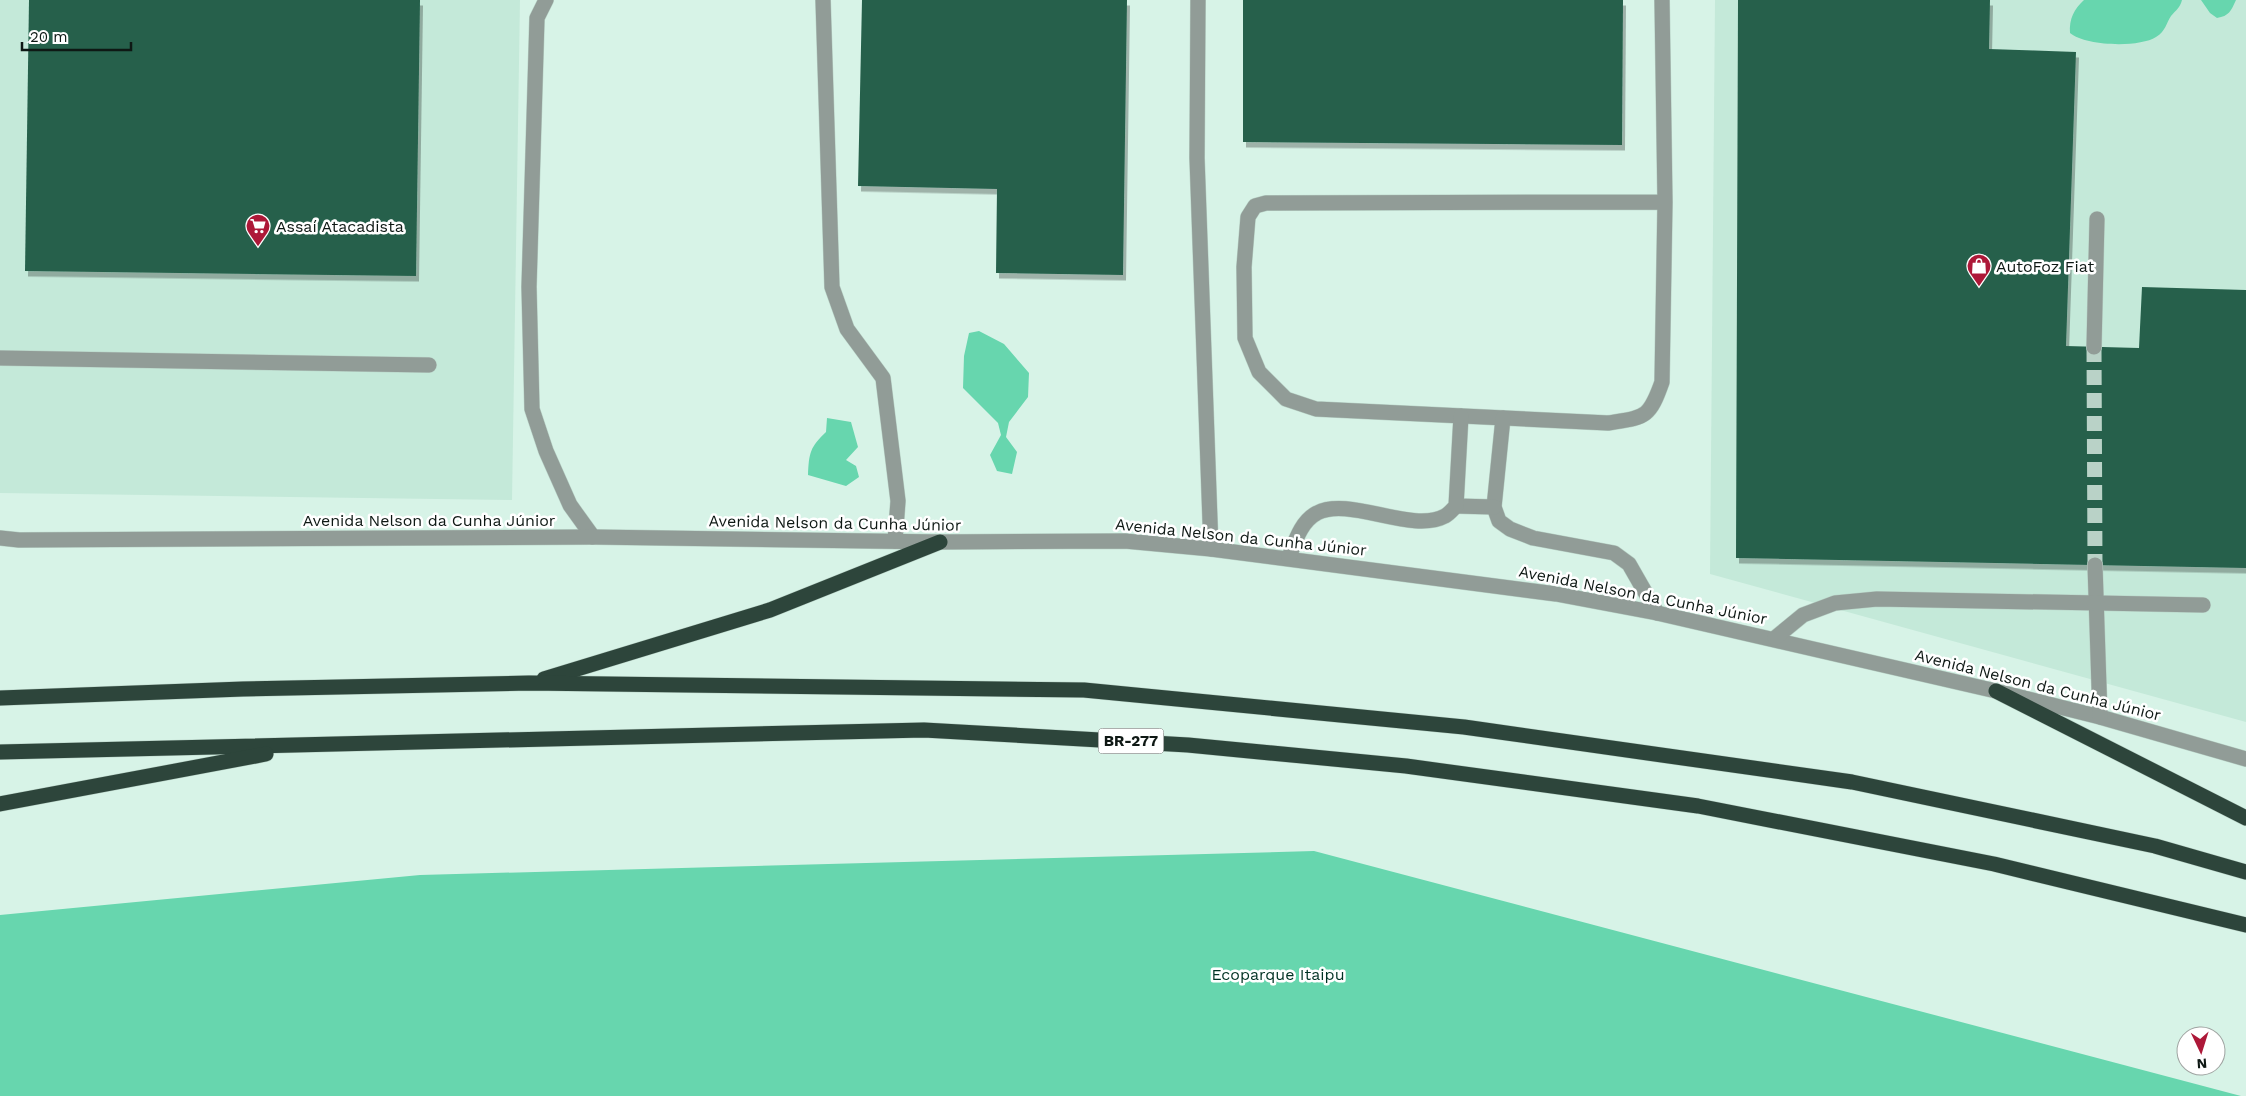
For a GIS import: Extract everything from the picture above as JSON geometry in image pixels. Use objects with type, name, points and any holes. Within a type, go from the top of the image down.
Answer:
[{"type":"highway","points":[[530,683],[770,610],[940,542]]},
{"type":"highway","points":[[7,698],[243,689],[530,683],[1084,690],[1464,727],[1852,782],[2155,846],[2246,872]]},
{"type":"highway","points":[[1996,691],[2246,818]]},
{"type":"highway","name":"BR-277","points":[[0,752],[924,730],[1188,745],[1406,766],[1698,806],[1994,864],[2246,925]]},
{"type":"highway","points":[[0,804],[312,746]]},
{"type":"street","points":[[546,0],[537,18],[529,287],[532,409],[546,451],[570,505],[593,537]]},
{"type":"street","points":[[823,0],[832,287],[847,329],[882,378],[898,501],[894,541]]},
{"type":"street","points":[[1198,0],[1197,158],[1211,549]]},
{"type":"street","points":[[1662,0],[1665,202],[1662,382],[1654,407],[1639,418],[1608,423],[1316,409],[1286,399],[1259,372],[1245,338],[1244,267],[1248,216],[1255,206],[1266,203],[1665,202]]},
{"type":"street","points":[[2094,347],[2097,219]]},
{"type":"street","points":[[0,358],[429,365]]},
{"type":"street","points":[[1289,557],[1302,527],[1316,513],[1332,508],[1419,520],[1434,520],[1446,516],[1456,506],[1461,416]]},
{"type":"street","points":[[1503,418],[1494,507],[1499,521],[1510,529],[1533,538],[1614,553],[1629,564],[1657,613]]},
{"type":"street","points":[[1456,506],[1494,507]]},
{"type":"street","name":"Avenida Nelson da Cunha Júnior","points":[[0,538],[29,540],[593,537],[940,542],[1125,541],[1211,549],[1289,557],[1556,594],[1657,613],[1775,638],[1996,691],[2100,717],[2246,759]]},
{"type":"street","points":[[2095,565],[2100,717]]},
{"type":"street","points":[[1775,638],[1803,614],[1835,603],[1894,599],[2203,605]]},
{"type":"shaded area","name":"Assaí Atacadista","points":[[0,0],[520,0],[512,500],[0,493]]},
{"type":"shaded area","name":"AutoFoz Fiat","points":[[1715,0],[2246,0],[2246,722],[1710,574]]},
{"type":"green space","points":[[2084,0],[2182,0],[2164,30],[2156,37],[2138,43],[2112,44],[2087,41],[2070,33],[2070,23],[2073,15],[2077,7]]},
{"type":"green space","points":[[2201,0],[2236,0],[2229,12],[2217,18],[2210,13]]},
{"type":"green space","points":[[979,331],[1004,344],[1029,373],[1028,397],[1009,422],[1006,437],[1017,452],[1012,474],[997,471],[990,455],[1001,435],[998,423],[963,388],[964,356],[969,333]]},
{"type":"green space","points":[[827,418],[851,422],[858,447],[846,460],[856,466],[859,477],[846,486],[808,475],[811,451],[826,432]]},
{"type":"green space","name":"Ecoparque Itaipu","points":[[1314,851],[2241,1096],[0,1096],[0,915],[420,875]]},
{"type":"building","points":[[29,0],[420,0],[416,276],[25,271]]},
{"type":"building","points":[[862,0],[1127,0],[1123,275],[996,273],[997,189],[858,186]]},
{"type":"building","points":[[1243,0],[1623,0],[1622,145],[1243,142]]},
{"type":"building","name":"AutoFoz Fiat","points":[[1738,0],[1990,0],[1989,49],[2076,52],[2066,346],[2139,348],[2142,287],[2246,290],[2246,568],[1736,558]]},
{"type":"tunnel","points":[[2094,347],[2095,565]]},
{"type":"place","name":"Assaí Atacadista","points":[[258,247]]},
{"type":"place","name":"AutoFoz Fiat","points":[[1979,287]]}]
